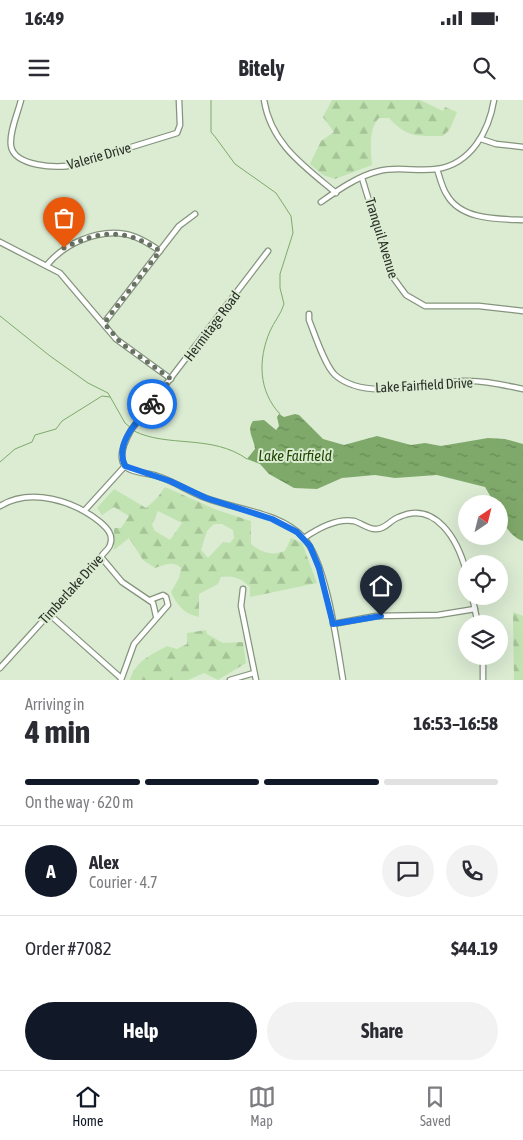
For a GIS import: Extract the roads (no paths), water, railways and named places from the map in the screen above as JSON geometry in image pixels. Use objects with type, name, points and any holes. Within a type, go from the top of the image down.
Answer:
[{"type":"street","name":"Valerie Drive","points":[[21,100],[11,139],[12,150],[16,156],[26,160],[58,168],[177,133],[180,124],[178,100]]},
{"type":"street","points":[[264,100],[269,121],[280,142],[306,169],[336,193]]},
{"type":"street","points":[[322,202],[362,178],[388,169],[437,170],[467,155],[481,138],[490,119],[494,100]]},
{"type":"street","points":[[481,138],[496,144],[523,147]]},
{"type":"street","points":[[437,170],[447,196],[458,207],[479,216],[523,220]]},
{"type":"street","name":"Tranquil Avenue","points":[[362,178],[392,276],[406,295],[425,306],[480,306],[523,311]]},
{"type":"street","points":[[104,323],[182,222],[195,214]]},
{"type":"street","points":[[47,265],[64,248],[108,234],[129,235],[160,251]]},
{"type":"street","points":[[0,242],[47,265],[64,277],[121,343],[171,379]]},
{"type":"street","name":"Hermitage Road","points":[[125,466],[123,448],[132,429],[268,252]]},
{"type":"street","name":"Lake Fairfield Drive","points":[[309,314],[309,320],[331,371],[338,378],[351,384],[385,389],[470,381],[523,389]]},
{"type":"street","points":[[0,506],[30,497],[61,501],[85,510],[125,466],[170,481],[206,498],[272,519],[293,529],[304,538],[319,568],[333,624],[343,680]]},
{"type":"street","name":"Timberlake Drive","points":[[0,668],[110,545],[111,535],[108,528],[85,510]]},
{"type":"street","points":[[304,538],[320,529],[340,522],[354,521],[376,529],[386,526],[399,516],[424,514],[439,521],[452,538],[461,555]]},
{"type":"street","points":[[100,557],[122,582],[150,600],[155,606],[156,616]]},
{"type":"street","points":[[243,589],[242,606],[256,680]]},
{"type":"street","points":[[49,614],[121,679],[134,644],[156,616],[168,605],[166,597],[159,595],[150,600]]},
{"type":"street","points":[[475,605],[477,615]]},
{"type":"street","points":[[333,624],[376,616],[438,616],[476,609]]},
{"type":"street","points":[[483,665],[483,680]]},
{"type":"street","points":[[230,680],[254,673]]},
{"type":"water","name":"Lake Fairfield","points":[[279,414],[284,417],[295,414],[299,415],[323,439],[344,445],[377,436],[411,445],[425,443],[441,446],[488,438],[505,439],[523,444],[523,541],[513,536],[508,529],[508,495],[490,495],[485,487],[437,475],[395,478],[375,475],[342,478],[317,489],[294,488],[269,474],[260,464],[247,459],[255,449],[250,431],[253,421],[264,420],[276,430],[279,426],[277,417]]},
{"type":"waterway","points":[[211,100],[211,132],[235,164],[276,193],[291,216],[293,233],[280,274],[280,288],[284,304],[270,331],[263,353],[262,364],[262,374],[267,395],[280,414]]},
{"type":"waterway","points":[[0,316],[50,356],[88,383],[108,393],[125,423],[131,428]]},
{"type":"waterway","points":[[0,462],[15,449],[32,442],[35,435],[56,429],[62,421],[102,396],[110,397]]},
{"type":"waterway","points":[[134,431],[161,439],[219,446],[247,459]]}]
